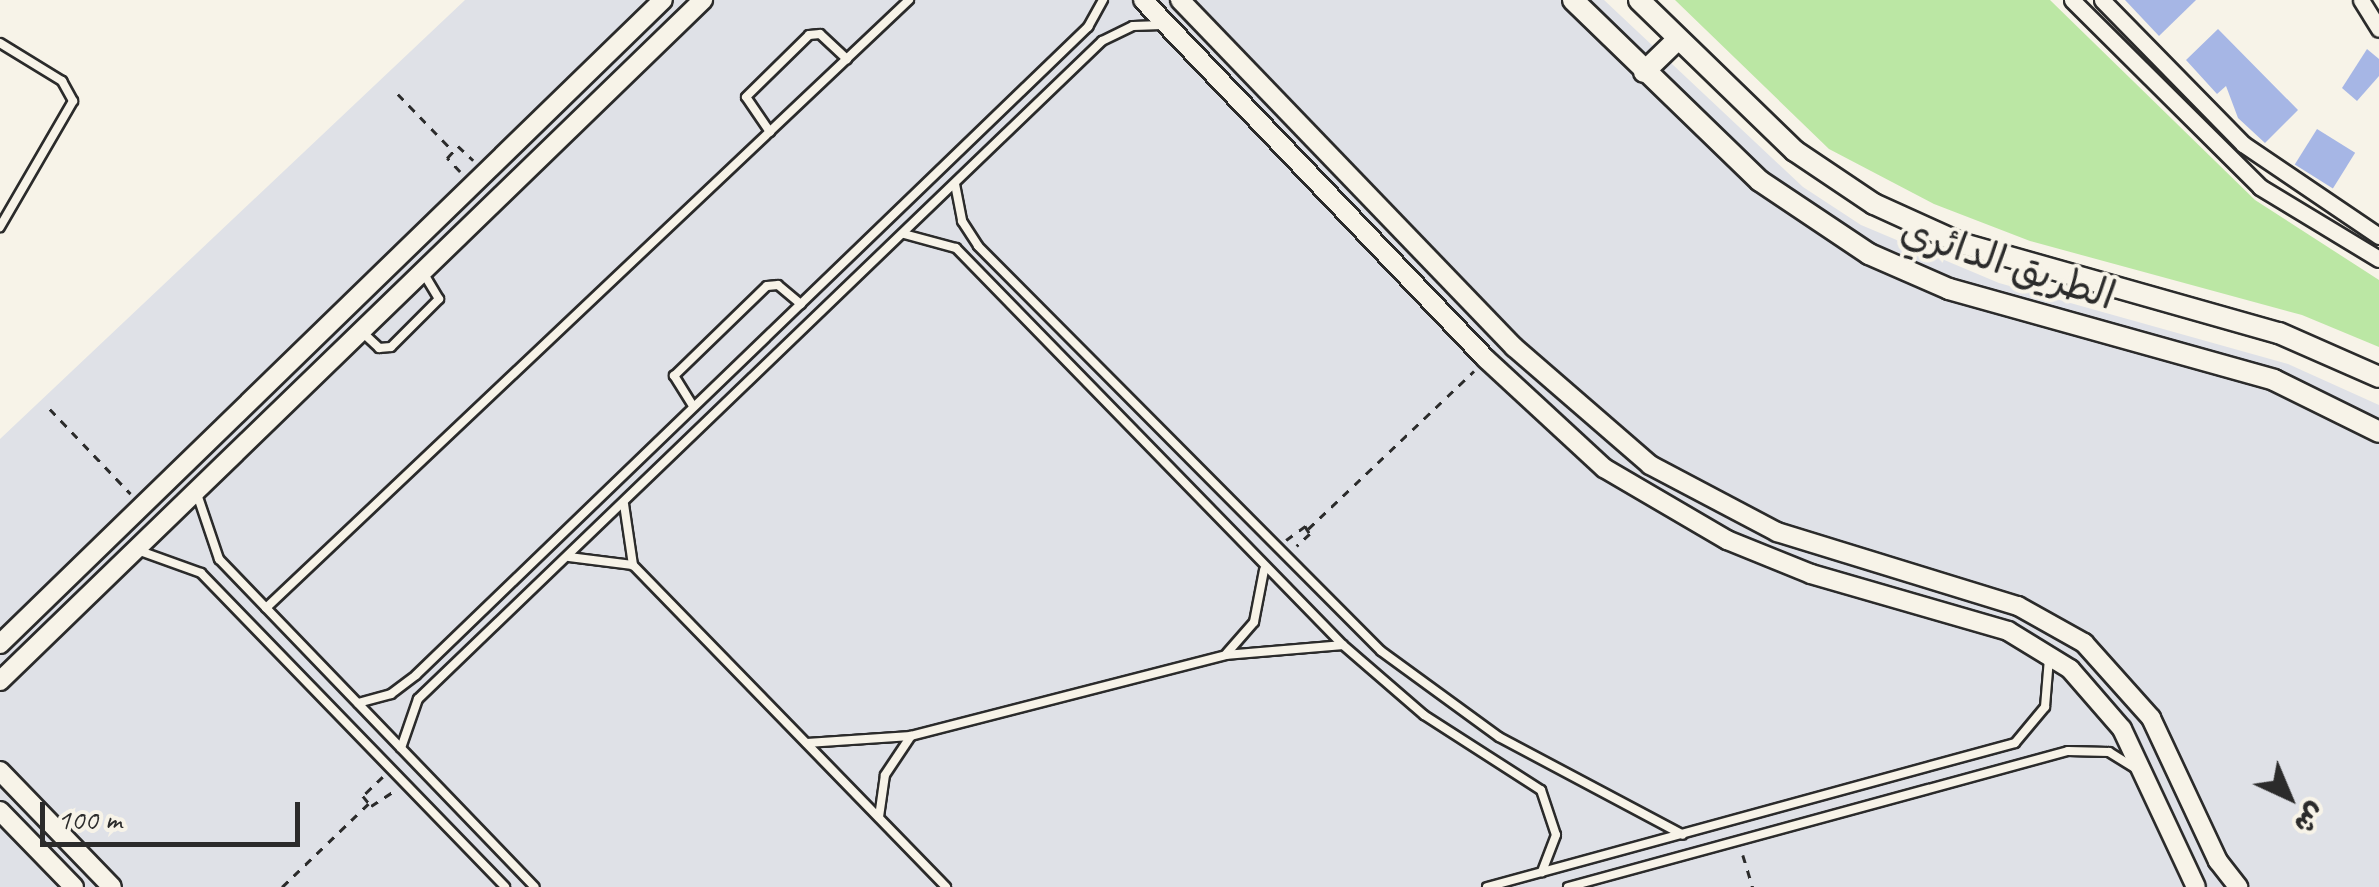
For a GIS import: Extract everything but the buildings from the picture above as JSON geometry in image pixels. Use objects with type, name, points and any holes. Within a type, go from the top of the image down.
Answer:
[{"type":"main road","name":"الطريق الدائري","points":[[1573,0],[1644,72],[1772,190],[1869,254],[1949,288],[2274,380],[2379,432]]},
{"type":"main road","name":"الطريق الدائري","points":[[1640,0],[1795,151],[1916,226],[2279,332],[2379,377]]},
{"type":"main road","points":[[1644,72],[1678,39]]},
{"type":"street","points":[[0,644],[663,0]]},
{"type":"street","points":[[0,681],[703,0]]},
{"type":"street","points":[[1143,0],[1256,123],[1486,360],[1604,468],[1683,518],[1810,574],[1952,611],[2048,653],[2107,707],[2151,781],[2196,887]]},
{"type":"street","points":[[1180,0],[1514,347],[1650,465],[1776,532],[2042,616],[2121,677],[2163,739],[2218,861],[2238,887]]},
{"type":"street","points":[[2072,0],[2260,187],[2379,260]]},
{"type":"street","points":[[2102,0],[2243,144],[2379,236]]},
{"type":"street","points":[[2361,0],[2379,29]]},
{"type":"street","points":[[1256,123],[1277,102]]},
{"type":"street","points":[[503,154],[523,174]]},
{"type":"street","points":[[254,397],[273,416]]},
{"type":"street","points":[[1952,611],[1959,589]]},
{"type":"street","points":[[0,771],[112,887]]},
{"type":"street","points":[[0,811],[74,887]]},
{"type":"street","points":[[32,844],[52,826]]},
{"type":"lane","points":[[266,608],[909,0]]},
{"type":"lane","points":[[358,703],[405,686],[1088,27],[1103,0]]},
{"type":"lane","points":[[400,748],[418,700],[1102,40],[1133,26],[1167,26]]},
{"type":"lane","points":[[770,132],[746,97],[773,69],[814,33],[847,59]]},
{"type":"lane","points":[[0,44],[62,80],[72,101],[0,227]]},
{"type":"lane","points":[[955,184],[962,220],[978,246],[1286,556],[1438,696],[1683,835]]},
{"type":"lane","points":[[904,234],[933,236],[956,248],[1264,570],[1343,645],[1424,715],[1541,790],[1556,834],[1542,872]]},
{"type":"lane","points":[[855,252],[870,267]]},
{"type":"lane","points":[[361,331],[386,349],[434,306],[439,292],[422,272]]},
{"type":"lane","points":[[693,406],[674,376],[742,310],[772,284],[801,304]]},
{"type":"lane","points":[[197,490],[208,543],[535,887]]},
{"type":"lane","points":[[624,504],[633,564],[946,887]]},
{"type":"lane","points":[[548,546],[566,559],[633,564]]},
{"type":"lane","points":[[135,550],[189,564],[268,640],[505,887]]},
{"type":"lane","points":[[1226,655],[1254,622],[1264,570]]},
{"type":"lane","points":[[268,640],[283,626]]},
{"type":"lane","points":[[807,744],[911,736],[1226,655],[1343,645]]},
{"type":"lane","points":[[1487,887],[2015,743],[2045,706],[2048,653]]},
{"type":"lane","points":[[879,818],[885,774],[911,736]]},
{"type":"lane","points":[[1568,887],[2088,748],[2118,757],[2151,781]]},
{"type":"lane","points":[[481,862],[496,848]]},
{"type":"path","points":[[398,94],[453,150]]},
{"type":"path","points":[[462,146],[478,178],[447,158],[453,150],[462,146]]},
{"type":"path","points":[[1286,556],[1308,529],[1486,360]]},
{"type":"path","points":[[50,409],[142,506]]},
{"type":"path","points":[[1278,548],[1308,529]]},
{"type":"path","points":[[368,804],[364,796],[392,769]]},
{"type":"path","points":[[368,804],[378,806],[404,782]]},
{"type":"path","points":[[282,887],[368,804]]},
{"type":"path","points":[[1739,841],[1753,887]]},
{"type":"shaded area","points":[[465,0],[1604,0],[1803,187],[1861,225],[1999,283],[2288,364],[2379,405],[2379,887],[0,887],[0,439]]},
{"type":"green space","points":[[1675,0],[2050,0],[2255,200],[2379,280],[2379,347],[2302,315],[2030,241],[1934,204],[1829,149]]}]
